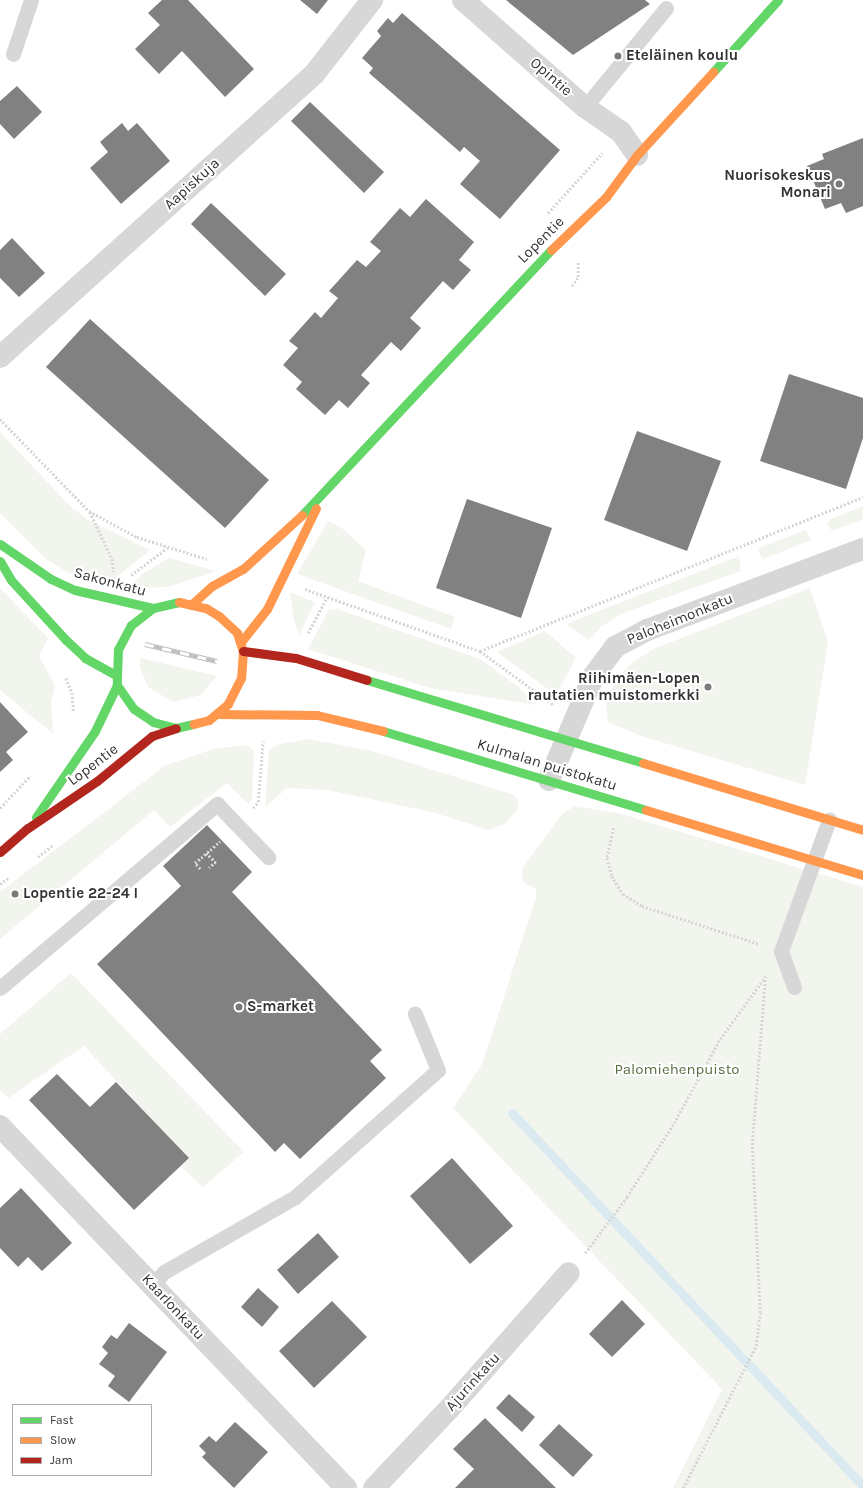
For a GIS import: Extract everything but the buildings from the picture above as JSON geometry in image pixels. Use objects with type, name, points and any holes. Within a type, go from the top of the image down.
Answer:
[{"type":"street","name":"Aapiskuja","points":[[0,357],[315,73],[372,0]]},
{"type":"street","name":"Opintie","points":[[464,0],[585,106],[621,132],[637,155]]},
{"type":"street","name":"Lopentie","points":[[192,604],[212,586],[243,569],[321,498],[540,260],[606,197],[637,155],[778,0]]},
{"type":"street","name":"Lopentie","points":[[242,647],[267,609],[321,498]]},
{"type":"street","name":"Sakonkatu","points":[[0,544],[51,578],[75,590],[153,608]]},
{"type":"street","name":"Paloheimonkatu","points":[[549,780],[574,715],[594,675],[615,647],[647,630],[863,549]]},
{"type":"street","points":[[0,561],[11,580],[66,640],[85,658],[116,675]]},
{"type":"street","points":[[178,602],[192,604],[218,616],[237,633],[242,647],[236,692],[218,714],[198,725],[176,728],[164,726],[143,716],[117,685],[116,675],[118,649],[131,625],[153,608],[178,602]]},
{"type":"street","name":"Kulmalan puistokatu","points":[[242,647],[296,658],[863,830]]},
{"type":"street","name":"Lopentie","points":[[28,828],[95,731],[117,685]]},
{"type":"street","name":"Kulmalan puistokatu","points":[[218,714],[317,715],[350,721],[863,875]]},
{"type":"street","name":"Lopentie","points":[[0,852],[28,828],[97,781],[152,736],[176,728]]},
{"type":"street","name":"Kaarlonkatu","points":[[0,1126],[346,1488]]},
{"type":"street","name":"Ajurinkatu","points":[[374,1488],[449,1409],[569,1273]]},
{"type":"lane","points":[[13,54],[32,0]]},
{"type":"lane","points":[[585,106],[666,8]]},
{"type":"lane","points":[[0,988],[217,804],[268,857]]},
{"type":"lane","points":[[794,987],[780,951],[815,861],[829,820]]},
{"type":"lane","points":[[152,1285],[164,1272],[295,1197],[438,1070],[415,1014]]},
{"type":"path","points":[[0,419],[89,511],[137,537],[167,548],[211,560]]},
{"type":"path","points":[[480,651],[863,497]]},
{"type":"path","points":[[89,511],[112,559],[116,579]]},
{"type":"path","points":[[281,581],[480,651],[548,702],[574,715]]},
{"type":"path","points":[[256,737],[263,736]]},
{"type":"path","points":[[596,1237],[627,1197],[674,1123],[720,1039],[765,977],[780,951],[642,906],[623,894],[612,876],[608,858],[614,826],[608,823]]},
{"type":"path","points":[[34,860],[57,843]]},
{"type":"path","points":[[206,853],[216,862],[209,868]]},
{"type":"path","points":[[0,884],[12,876]]},
{"type":"path","points":[[683,1488],[736,1392],[756,1346],[760,1313],[752,1146],[765,977]]},
{"type":"green space","points":[[0,432],[71,507],[88,520],[150,550],[107,585],[69,573],[46,559],[0,513]]},
{"type":"green space","points":[[863,506],[863,519],[832,531],[827,523],[831,519]]},
{"type":"green space","points":[[328,521],[343,529],[366,550],[358,581],[455,617],[451,629],[297,574]]},
{"type":"green space","points":[[806,530],[811,540],[763,559],[759,553],[759,548]]},
{"type":"green space","points":[[739,556],[741,571],[623,613],[602,626],[589,640],[566,624]]},
{"type":"green space","points":[[169,558],[216,571],[168,587],[127,588],[144,573]]},
{"type":"green space","points":[[0,588],[48,638],[39,656],[55,685],[51,702],[53,734],[0,690]]},
{"type":"green space","points":[[810,588],[828,642],[805,785],[641,736],[608,722],[606,704],[615,680],[632,663],[653,649]]},
{"type":"green space","points":[[290,592],[315,602],[299,635],[294,620]]},
{"type":"green space","points":[[337,609],[480,659],[516,685],[537,705],[430,688],[308,649],[329,610]]},
{"type":"green space","points":[[545,631],[576,658],[556,695],[497,652]]},
{"type":"green space","points":[[140,658],[217,676],[201,695],[173,702],[148,687],[140,667]]},
{"type":"green space","points":[[308,739],[372,751],[514,795],[518,801],[518,809],[505,824],[488,830],[432,812],[327,790],[287,788],[265,807],[269,751],[276,745]]},
{"type":"green space","points":[[245,745],[254,750],[252,799],[248,804],[227,783],[170,827],[154,810],[0,939],[0,892],[166,765],[213,749]]},
{"type":"green space","name":"Palomiehenpuisto","points":[[574,806],[618,813],[863,887],[863,1488],[673,1488],[722,1389],[453,1108],[482,1064],[536,898],[536,889],[523,882],[522,869],[561,815]]},
{"type":"green space","points":[[71,973],[244,1152],[203,1187],[180,1166],[188,1158],[84,1046],[8,1098],[0,1090],[0,1034]]},
{"type":"waterway","points":[[512,1113],[863,1486]]},
{"type":"railway","points":[[145,644],[217,661]]},
{"type":"traffic: fast","points":[[713,72],[778,0]]},
{"type":"traffic: fast","points":[[302,515],[551,250]]},
{"type":"traffic: fast","points":[[0,544],[51,579],[75,590],[153,608]]},
{"type":"traffic: fast","points":[[0,561],[11,580],[66,640],[85,658],[116,675]]},
{"type":"traffic: fast","points":[[179,602],[153,608],[131,625],[118,649],[117,685],[134,709],[153,722],[176,728],[193,724]]},
{"type":"traffic: fast","points":[[367,680],[643,763]]},
{"type":"traffic: fast","points":[[36,817],[95,731],[117,685]]},
{"type":"traffic: fast","points":[[383,731],[646,810]]},
{"type":"traffic: slow","points":[[551,250],[606,197],[637,155],[713,72]]},
{"type":"traffic: slow","points":[[241,642],[267,609],[316,508]]},
{"type":"traffic: slow","points":[[192,604],[212,586],[243,569],[302,515]]},
{"type":"traffic: slow","points":[[179,602],[206,608],[219,616],[237,633],[243,651],[241,678],[228,704],[209,720],[193,724]]},
{"type":"traffic: slow","points":[[218,714],[317,715],[383,731]]},
{"type":"traffic: slow","points":[[643,763],[863,830]]},
{"type":"traffic: slow","points":[[646,810],[863,875]]},
{"type":"traffic: jam","points":[[243,651],[296,658],[367,680]]},
{"type":"traffic: jam","points":[[0,852],[28,828],[97,781],[152,736],[176,728]]},
{"type":"place","name":"Eteläinen koulu","points":[[618,56]]},
{"type":"place","name":"Nuorisokeskus Monari","points":[[839,184]]},
{"type":"place","name":"Riihimäen-Lopen rautatien muistomerkki","points":[[708,687]]},
{"type":"place","name":"Lopentie 22-24 I","points":[[15,894]]},
{"type":"place","name":"S-market","points":[[239,1007]]}]
